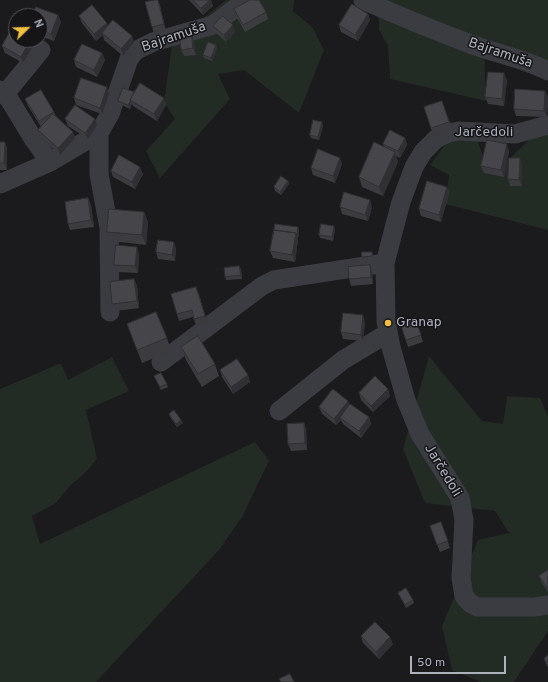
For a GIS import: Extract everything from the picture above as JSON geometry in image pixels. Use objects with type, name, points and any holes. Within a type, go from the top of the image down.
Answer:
[{"type":"street","name":"Bajramuša","points":[[0,184],[50,162],[99,133],[110,114],[129,59],[135,51],[153,42],[213,24],[246,0]]},
{"type":"street","name":"Bajramuša","points":[[363,0],[412,22],[475,46],[529,62],[548,71]]},
{"type":"street","points":[[41,50],[2,92],[50,162]]},
{"type":"street","name":"Jarčedoli","points":[[548,125],[515,134],[459,131],[448,133],[436,139],[423,152],[414,167],[401,202],[385,262],[386,321],[391,348],[406,400],[420,434],[460,498],[464,520],[461,578],[464,596],[470,603],[478,607],[534,607],[548,605]]},
{"type":"street","points":[[99,133],[99,174],[109,228],[110,312]]},
{"type":"street","points":[[162,362],[262,286],[274,280],[385,262]]},
{"type":"street","points":[[279,411],[343,360],[388,333]]},
{"type":"shaded area","points":[[226,0],[294,0],[293,11],[313,28],[324,50],[299,113],[244,70],[218,74],[230,99],[160,178],[146,151],[175,119],[164,102],[173,37],[197,23]]},
{"type":"shaded area","points":[[382,0],[548,0],[548,71],[484,46],[486,101],[390,79],[388,46],[379,30],[378,6]]},
{"type":"shaded area","points":[[548,129],[548,230],[445,204],[449,175],[430,165],[447,142],[477,139],[484,159],[507,161],[534,135]]},
{"type":"shaded area","points":[[429,356],[482,421],[503,424],[507,396],[540,398],[548,416],[548,631],[514,682],[481,682],[452,670],[442,626],[478,540],[509,533],[495,511],[425,503],[403,449]]},
{"type":"shaded area","points":[[112,357],[129,391],[86,410],[97,459],[86,472],[70,486],[56,503],[32,516],[40,544],[255,442],[269,461],[242,517],[219,550],[96,682],[0,682],[0,389],[61,363],[68,380]]},
{"type":"building","points":[[158,0],[164,24],[152,27],[145,2]]},
{"type":"building","points":[[193,0],[210,0],[201,8]]},
{"type":"building","points":[[250,0],[259,0],[266,12],[243,25],[234,9]]},
{"type":"building","points":[[352,4],[368,14],[355,35],[339,25]]},
{"type":"building","points":[[92,5],[107,23],[94,34],[79,16]]},
{"type":"building","points":[[48,11],[58,15],[51,34],[48,33]]},
{"type":"building","points":[[223,16],[233,25],[224,35],[213,26]]},
{"type":"building","points":[[113,20],[132,36],[121,49],[102,33]]},
{"type":"building","points":[[191,31],[193,48],[181,50],[179,33]]},
{"type":"building","points":[[8,35],[8,48],[26,48],[21,57],[2,46]]},
{"type":"building","points":[[208,42],[216,45],[211,58],[203,55]]},
{"type":"building","points":[[82,44],[102,53],[94,70],[74,60]]},
{"type":"building","points":[[488,72],[504,73],[502,99],[485,97]]},
{"type":"building","points":[[81,78],[107,87],[100,108],[74,98]]},
{"type":"building","points":[[140,83],[164,98],[154,114],[130,100]]},
{"type":"building","points":[[123,88],[134,92],[128,105],[118,101]]},
{"type":"building","points":[[515,89],[545,91],[544,111],[514,109]]},
{"type":"building","points":[[41,90],[54,112],[39,121],[25,99]]},
{"type":"building","points":[[442,101],[449,122],[431,128],[424,107]]},
{"type":"building","points":[[75,105],[95,119],[85,133],[65,119]]},
{"type":"building","points":[[53,114],[73,132],[58,148],[38,130]]},
{"type":"building","points":[[313,120],[322,122],[318,137],[310,135]]},
{"type":"building","points":[[390,130],[405,138],[398,151],[383,144]]},
{"type":"building","points":[[487,140],[507,144],[501,170],[481,166]]},
{"type":"building","points":[[0,142],[5,142],[4,163],[0,163]]},
{"type":"building","points":[[374,142],[395,152],[379,187],[359,177]]},
{"type":"building","points":[[318,149],[340,158],[333,176],[311,168]]},
{"type":"building","points":[[119,155],[140,167],[132,182],[111,171]]},
{"type":"building","points":[[509,158],[520,158],[519,180],[508,179]]},
{"type":"building","points":[[281,176],[288,181],[280,192],[274,187]]},
{"type":"building","points":[[427,181],[447,187],[439,215],[419,209]]},
{"type":"building","points":[[344,192],[370,200],[365,215],[340,207]]},
{"type":"building","points":[[88,198],[91,220],[68,224],[65,202]]},
{"type":"building","points":[[109,209],[144,212],[142,235],[107,232]]},
{"type":"building","points":[[275,224],[298,227],[297,235],[296,233],[274,230]]},
{"type":"building","points":[[321,224],[334,226],[332,237],[319,235]]},
{"type":"building","points":[[274,230],[296,233],[292,255],[270,251]]},
{"type":"building","points":[[158,240],[174,242],[172,255],[156,252]]},
{"type":"building","points":[[116,245],[137,247],[135,266],[114,265]]},
{"type":"building","points":[[362,252],[372,252],[372,256],[362,257]]},
{"type":"building","points":[[370,265],[371,277],[349,279],[348,267]]},
{"type":"building","points":[[239,266],[241,275],[225,277],[224,268]]},
{"type":"building","points":[[134,279],[137,301],[112,304],[110,282]]},
{"type":"building","points":[[196,287],[205,316],[194,319],[192,310],[177,314],[171,294]]},
{"type":"building","points":[[156,312],[167,338],[137,350],[127,324]]},
{"type":"building","points":[[343,313],[363,315],[361,335],[341,332]]},
{"type":"building","points":[[415,318],[421,335],[406,340],[400,323]]},
{"type":"building","points":[[198,336],[215,364],[198,374],[181,347]]},
{"type":"building","points":[[237,359],[248,375],[231,387],[220,370]]},
{"type":"building","points":[[161,373],[167,384],[160,387],[154,376]]},
{"type":"building","points":[[375,376],[388,389],[371,406],[359,393]]},
{"type":"building","points":[[333,389],[348,401],[334,419],[319,407]]},
{"type":"building","points":[[350,404],[369,417],[359,431],[340,418]]},
{"type":"building","points":[[174,410],[181,420],[176,424],[169,414]]},
{"type":"building","points":[[304,423],[305,443],[288,444],[287,424]]},
{"type":"building","points":[[441,522],[448,541],[437,545],[430,526]]},
{"type":"building","points":[[548,570],[548,589],[539,576]]},
{"type":"building","points":[[406,588],[413,600],[405,605],[398,593]]},
{"type":"building","points":[[375,622],[390,637],[376,652],[361,636]]},
{"type":"building","points":[[548,655],[548,663],[544,659]]},
{"type":"building","points":[[290,674],[294,682],[281,682],[279,679]]},
{"type":"place","name":"Granap","points":[[388,323]]}]
